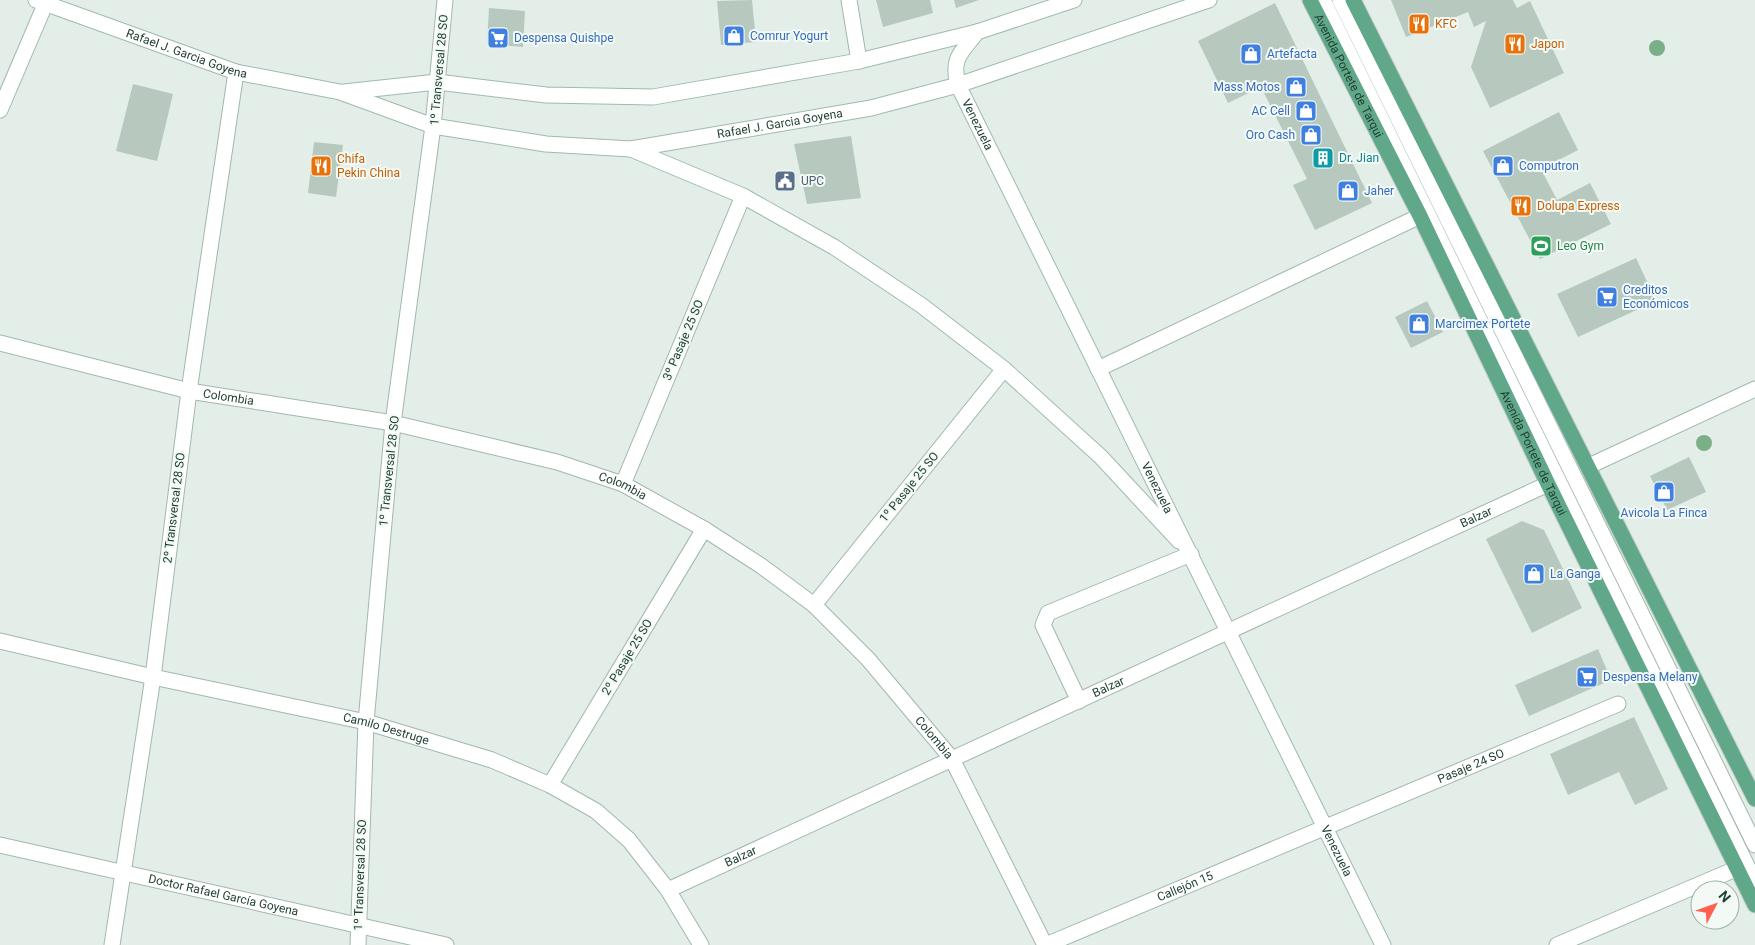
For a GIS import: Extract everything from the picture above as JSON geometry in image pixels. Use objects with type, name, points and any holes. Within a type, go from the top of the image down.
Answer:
[{"type":"main road","name":"Avenida Portete de Tarqui","points":[[1310,0],[1420,216],[1548,484],[1755,905]]},
{"type":"main road","points":[[1353,0],[1755,799]]},
{"type":"street","name":"1º Transversal 28 SO","points":[[358,945],[366,722],[393,424],[433,126],[445,0]]},
{"type":"street","points":[[849,0],[859,61]]},
{"type":"street","name":"Rafael J. Garcia Goyena","points":[[340,92],[437,82],[546,95],[653,97],[859,61],[977,32],[1074,0]]},
{"type":"street","name":"Rafael J. Garcia Goyena","points":[[43,1],[236,72],[340,92],[433,126],[546,144],[631,149],[871,108],[958,85],[1209,0]]},
{"type":"street","name":"Avenida Portete de Tarqui","points":[[1323,0],[1755,882]]},
{"type":"street","name":"Avenida Portete de Tarqui","points":[[1340,0],[1755,845]]},
{"type":"street","points":[[0,110],[43,1]]},
{"type":"street","name":"Venezuela","points":[[977,32],[960,53],[955,63],[958,85],[1383,945]]},
{"type":"street","name":"2º Transversal 28 SO","points":[[112,945],[153,677],[189,391],[236,72]]},
{"type":"street","points":[[631,149],[743,196],[834,247],[921,305],[1004,369],[1101,457],[1191,554],[1048,613],[1043,626],[1078,701]]},
{"type":"street","name":"3º Pasaje 25 SO","points":[[623,484],[743,196]]},
{"type":"street","points":[[1098,369],[1420,216]]},
{"type":"street","name":"Colombia","points":[[0,343],[189,391],[393,424],[557,462],[623,484],[704,530],[760,565],[814,606],[868,659],[952,759],[1045,945]]},
{"type":"street","name":"1º Pasaje 25 SO","points":[[814,606],[1004,369]]},
{"type":"street","points":[[1588,466],[1755,388]]},
{"type":"street","name":"Balzar","points":[[668,890],[1548,484]]},
{"type":"street","name":"2º Pasaje 25 SO","points":[[550,785],[704,530]]},
{"type":"street","name":"Camilo Destruge","points":[[0,641],[153,677],[366,722],[492,760],[550,785],[596,811],[629,840],[668,890],[701,945]]},
{"type":"street","name":"Pasaje 24 SO","points":[[1325,827],[1618,704]]},
{"type":"street","name":"Callejón 15","points":[[1045,945],[1325,827]]},
{"type":"street","name":"Doctor Rafael García Goyena","points":[[0,846],[446,945]]},
{"type":"street","points":[[1556,945],[1738,868]]},
{"type":"building","points":[[752,0],[756,42],[721,45],[717,1]]},
{"type":"building","points":[[876,0],[930,0],[933,13],[883,27]]},
{"type":"building","points":[[954,0],[979,0],[956,8]]},
{"type":"building","name":"Japon","points":[[1391,0],[1513,0],[1517,8],[1530,1],[1564,73],[1490,108],[1471,67],[1486,21],[1474,27],[1468,12],[1406,37]]},
{"type":"building","points":[[1275,3],[1372,203],[1315,230],[1293,185],[1307,179],[1261,87],[1228,103],[1198,41]]},
{"type":"building","points":[[489,8],[525,11],[523,47],[487,44]]},
{"type":"building","points":[[133,84],[173,94],[157,161],[116,151]]},
{"type":"building","points":[[1559,112],[1578,150],[1541,169],[1557,200],[1590,183],[1611,224],[1540,259],[1483,151]]},
{"type":"building","name":"UPC","points":[[851,136],[861,198],[807,204],[794,144]]},
{"type":"building","points":[[314,142],[343,145],[336,197],[308,193]]},
{"type":"building","name":"Creditos Económicos","points":[[1636,258],[1656,301],[1578,337],[1557,294]]},
{"type":"building","name":"Marcimex Portete","points":[[1427,301],[1443,332],[1411,348],[1395,317]]},
{"type":"building","points":[[1689,457],[1706,492],[1667,510],[1650,476]]},
{"type":"building","name":"La Ganga","points":[[1522,521],[1544,530],[1582,608],[1532,633],[1486,539]]},
{"type":"building","points":[[1598,649],[1611,680],[1529,716],[1515,685]]},
{"type":"building","points":[[1634,717],[1668,789],[1635,805],[1619,772],[1568,795],[1550,754]]},
{"type":"place","name":"KFC","points":[[1419,24]]},
{"type":"place","name":"Comrur Yogurt","points":[[734,36]]},
{"type":"place","name":"Despensa Quishpe","points":[[498,38]]},
{"type":"place","name":"Japon","points":[[1515,44]]},
{"type":"place","name":"Artefacta","points":[[1251,54]]},
{"type":"place","name":"Mass Motos","points":[[1296,87]]},
{"type":"place","name":"AC Cell","points":[[1306,111]]},
{"type":"place","name":"Oro Cash","points":[[1311,135]]},
{"type":"place","name":"Dr. Jian","points":[[1323,158]]},
{"type":"place","name":"Chifa Pekin China","points":[[321,166]]},
{"type":"place","name":"Computron","points":[[1503,166]]},
{"type":"place","name":"UPC","points":[[785,181]]},
{"type":"place","name":"Jaher","points":[[1348,191]]},
{"type":"place","name":"Dolupa Express","points":[[1521,206]]},
{"type":"place","name":"Leo Gym","points":[[1541,246]]},
{"type":"place","name":"Creditos Económicos","points":[[1607,297]]},
{"type":"place","name":"Marcimex Portete","points":[[1419,324]]},
{"type":"place","name":"Avicola La Finca","points":[[1664,492]]},
{"type":"place","name":"La Ganga","points":[[1534,574]]},
{"type":"place","name":"Despensa Melany","points":[[1587,677]]}]
